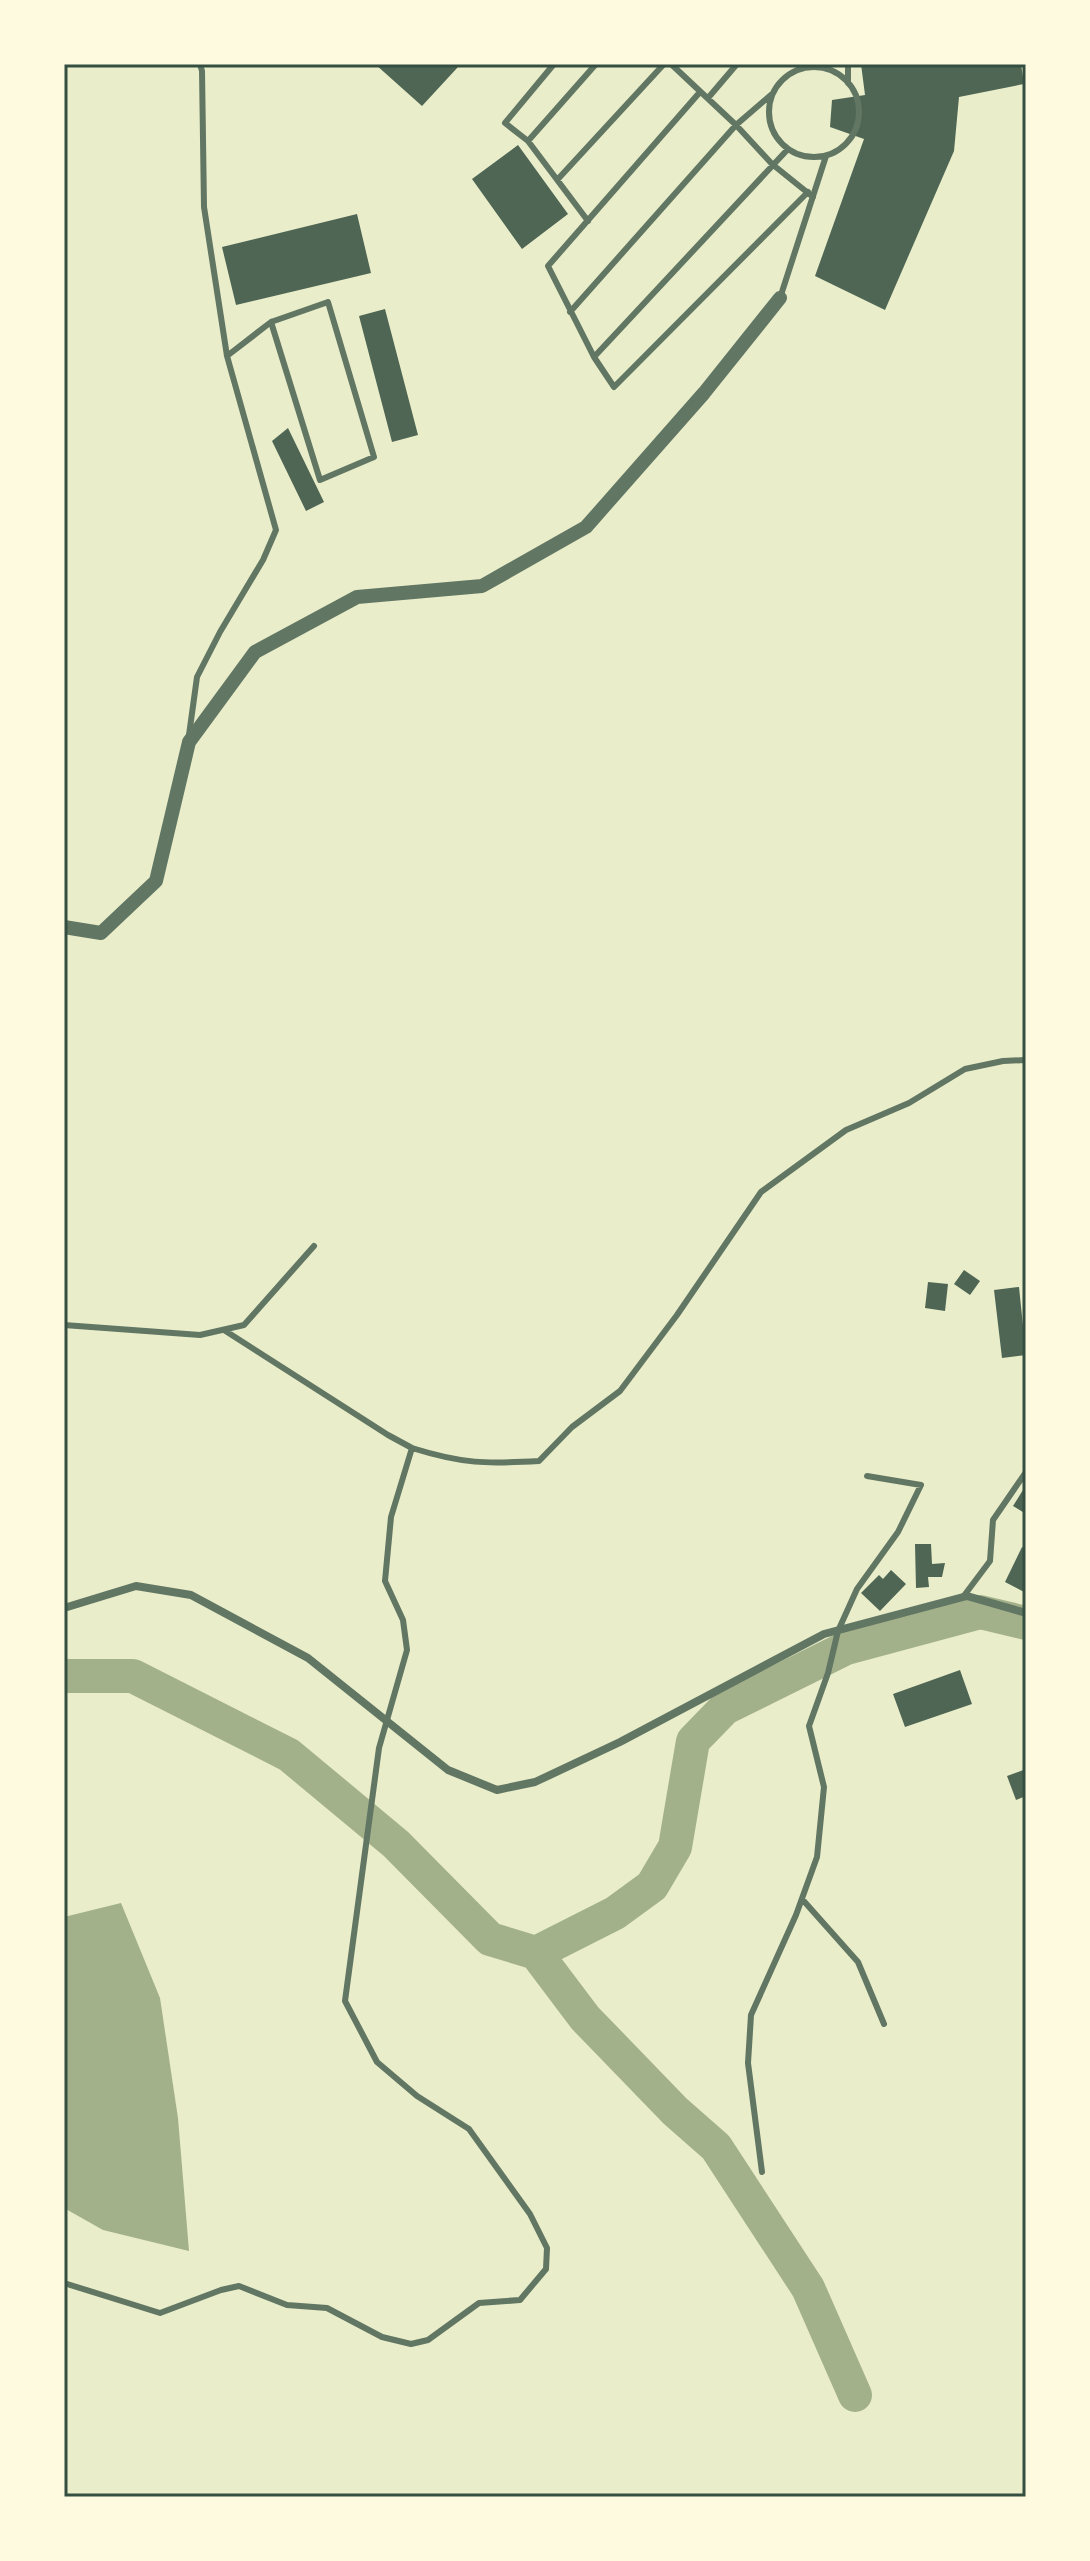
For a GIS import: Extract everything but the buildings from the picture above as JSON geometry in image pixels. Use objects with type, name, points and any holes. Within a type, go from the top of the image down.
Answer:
[{"type":"street","points":[[64,927],[101,933],[156,881],[189,742],[255,652],[357,597],[482,586],[586,527],[704,393],[780,298]]},
{"type":"street","points":[[64,1608],[136,1586],[191,1595],[308,1658],[448,1770],[497,1790],[535,1782],[620,1742],[824,1634],[963,1597],[1026,1613]]},
{"type":"lane","points":[[189,742],[197,677],[263,560],[276,530],[227,356],[204,207],[200,64]]},
{"type":"lane","points":[[554,64],[505,123],[528,141],[588,221]]},
{"type":"lane","points":[[528,141],[596,64]]},
{"type":"lane","points":[[558,179],[664,64]]},
{"type":"lane","points":[[671,64],[772,164],[811,194]]},
{"type":"lane","points":[[708,98],[737,64]]},
{"type":"lane","points":[[570,312],[736,125],[801,64]]},
{"type":"lane","points":[[848,64],[848,83]]},
{"type":"lane","points":[[772,94],[768,119],[773,133],[788,149],[810,158],[826,156],[851,139],[859,110],[856,96],[848,83],[837,73],[824,68],[809,67],[795,71]]},
{"type":"lane","points":[[700,92],[548,266],[594,357],[614,387],[811,194]]},
{"type":"lane","points":[[594,357],[788,149]]},
{"type":"lane","points":[[780,298],[811,194],[826,156]]},
{"type":"lane","points":[[227,356],[271,322],[328,302],[374,457],[320,480],[271,322]]},
{"type":"lane","points":[[224,1330],[412,1448],[450,1460],[482,1464],[539,1461],[572,1427],[620,1391],[677,1315],[761,1192],[846,1130],[909,1103],[965,1069],[1026,1060]]},
{"type":"lane","points":[[64,1325],[200,1335],[244,1325],[314,1246]]},
{"type":"lane","points":[[64,2283],[160,2313],[239,2286],[287,2305],[327,2308],[382,2337],[411,2344],[428,2340],[479,2303],[520,2300],[546,2269],[547,2248],[530,2214],[469,2129],[417,2096],[377,2062],[345,2001],[379,1748],[407,1650],[403,1620],[385,1581],[391,1517],[412,1448]]},
{"type":"lane","points":[[963,1597],[990,1561],[993,1520],[1026,1472]]},
{"type":"lane","points":[[762,2172],[748,2063],[751,2015],[817,1857],[824,1787],[809,1726],[828,1673],[838,1631],[857,1589],[898,1532],[921,1485],[867,1476]]},
{"type":"lane","points":[[802,1899],[858,1962],[884,2024]]},
{"type":"shaded area","points":[[121,1903],[160,1998],[178,2118],[189,2251],[103,2230],[64,2208],[64,1917]]},
{"type":"waterway","points":[[536,1953],[615,1913],[652,1886],[675,1847],[693,1741],[725,1708],[846,1648],[980,1612],[1026,1623]]},
{"type":"waterway","points":[[64,1676],[133,1676],[289,1755],[396,1844],[490,1939],[536,1953],[585,2018],[675,2111],[716,2147],[808,2288],[855,2395]]}]
